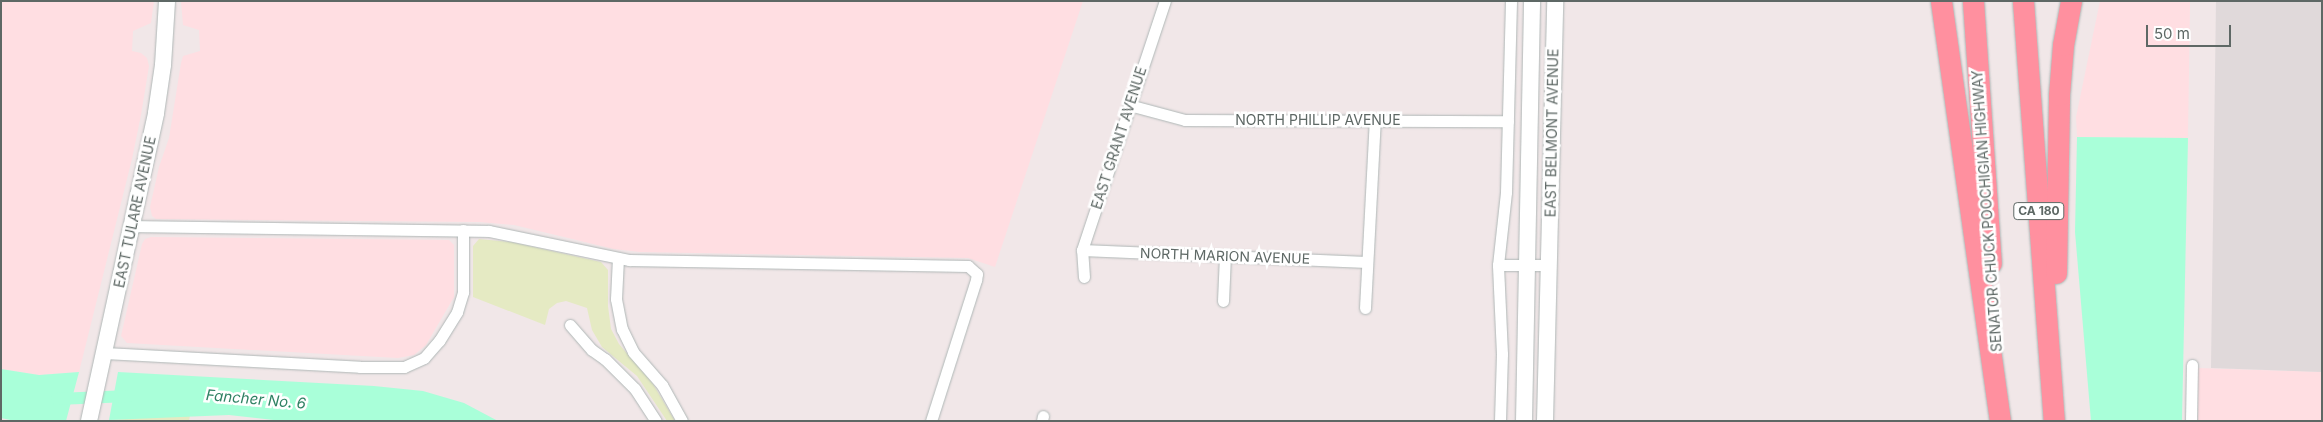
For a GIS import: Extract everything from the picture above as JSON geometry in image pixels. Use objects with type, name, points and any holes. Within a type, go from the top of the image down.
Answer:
[{"type":"highway","points":[[1941,1],[2001,421]]},
{"type":"highway","name":"SENATOR CHUCK POOCHIGIAN HIGHWAY","points":[[1973,1],[2001,421]]},
{"type":"highway","name":"CA 180","points":[[2023,1],[2054,421]]},
{"type":"highway","points":[[2054,421],[2059,94],[2063,45],[2071,1]]},
{"type":"street","name":"EAST TULARE AVENUE","points":[[90,421],[156,113],[163,65],[167,1]]},
{"type":"street","name":"EAST GRANT AVENUE","points":[[1084,277],[1082,250],[1165,1]]},
{"type":"street","points":[[1500,421],[1502,354],[1498,265],[1506,192],[1511,1]]},
{"type":"street","name":"EAST BELMONT AVENUE","points":[[1524,421],[1532,1]]},
{"type":"street","name":"EAST BELMONT AVENUE","points":[[1545,421],[1554,1]]},
{"type":"street","name":"NORTH PHILLIP AVENUE","points":[[1129,105],[1186,120],[1508,121]]},
{"type":"street","points":[[1365,308],[1375,120]]},
{"type":"street","points":[[132,226],[462,230],[512,234],[618,258],[642,261],[968,266],[977,274],[976,280],[931,421]]},
{"type":"street","points":[[104,352],[360,367],[404,367],[424,358],[439,341],[457,312],[462,292],[462,230]]},
{"type":"street","name":"NORTH MARION AVENUE","points":[[1082,250],[1367,262]]},
{"type":"street","points":[[1223,301],[1224,256]]},
{"type":"street","points":[[618,258],[616,299],[622,329],[633,352],[662,385],[682,421]]},
{"type":"street","points":[[1498,265],[1549,265]]},
{"type":"street","points":[[570,326],[592,350],[604,359],[634,389],[656,421]]},
{"type":"street","points":[[2191,421],[2192,365]]},
{"type":"shaded area","points":[[1,1],[154,1],[151,23],[133,31],[132,51],[141,53],[147,58],[149,66],[132,159],[79,372],[39,375],[1,369]]},
{"type":"shaded area","points":[[181,1],[1083,1],[995,267],[968,258],[640,252],[614,249],[514,225],[480,222],[156,219],[152,216],[150,207],[159,167],[169,138],[181,63],[183,56],[200,51],[199,30],[183,25]]},
{"type":"shaded area","points":[[2100,1],[2190,1],[2188,138],[2077,137],[2076,117]]},
{"type":"shaded area","points":[[2216,1],[2322,1],[2322,372],[2211,368]]},
{"type":"shaded area","points":[[151,237],[449,240],[454,245],[454,297],[426,345],[414,355],[398,358],[127,343],[121,336],[142,244],[145,239]]},
{"type":"shaded area","points":[[479,239],[511,242],[601,262],[608,270],[608,306],[611,329],[619,344],[653,384],[675,421],[667,421],[637,376],[602,347],[592,330],[587,308],[566,301],[557,303],[549,309],[545,325],[473,297],[473,246]]},
{"type":"shaded area","points":[[2198,368],[2322,372],[2322,421],[2198,421]]},
{"type":"shaded area","points":[[190,415],[189,421],[109,421],[109,420]]},
{"type":"water","points":[[2077,137],[2188,138],[2182,421],[2091,421],[2075,232]]},
{"type":"water","points":[[1,369],[39,375],[79,372],[66,421],[15,421],[1,418]]},
{"type":"water","points":[[118,372],[374,386],[423,391],[464,403],[498,421],[282,421],[229,415],[109,420]]},
{"type":"waterway","name":"Fancher No. 6","points":[[57,399],[129,396]]}]
